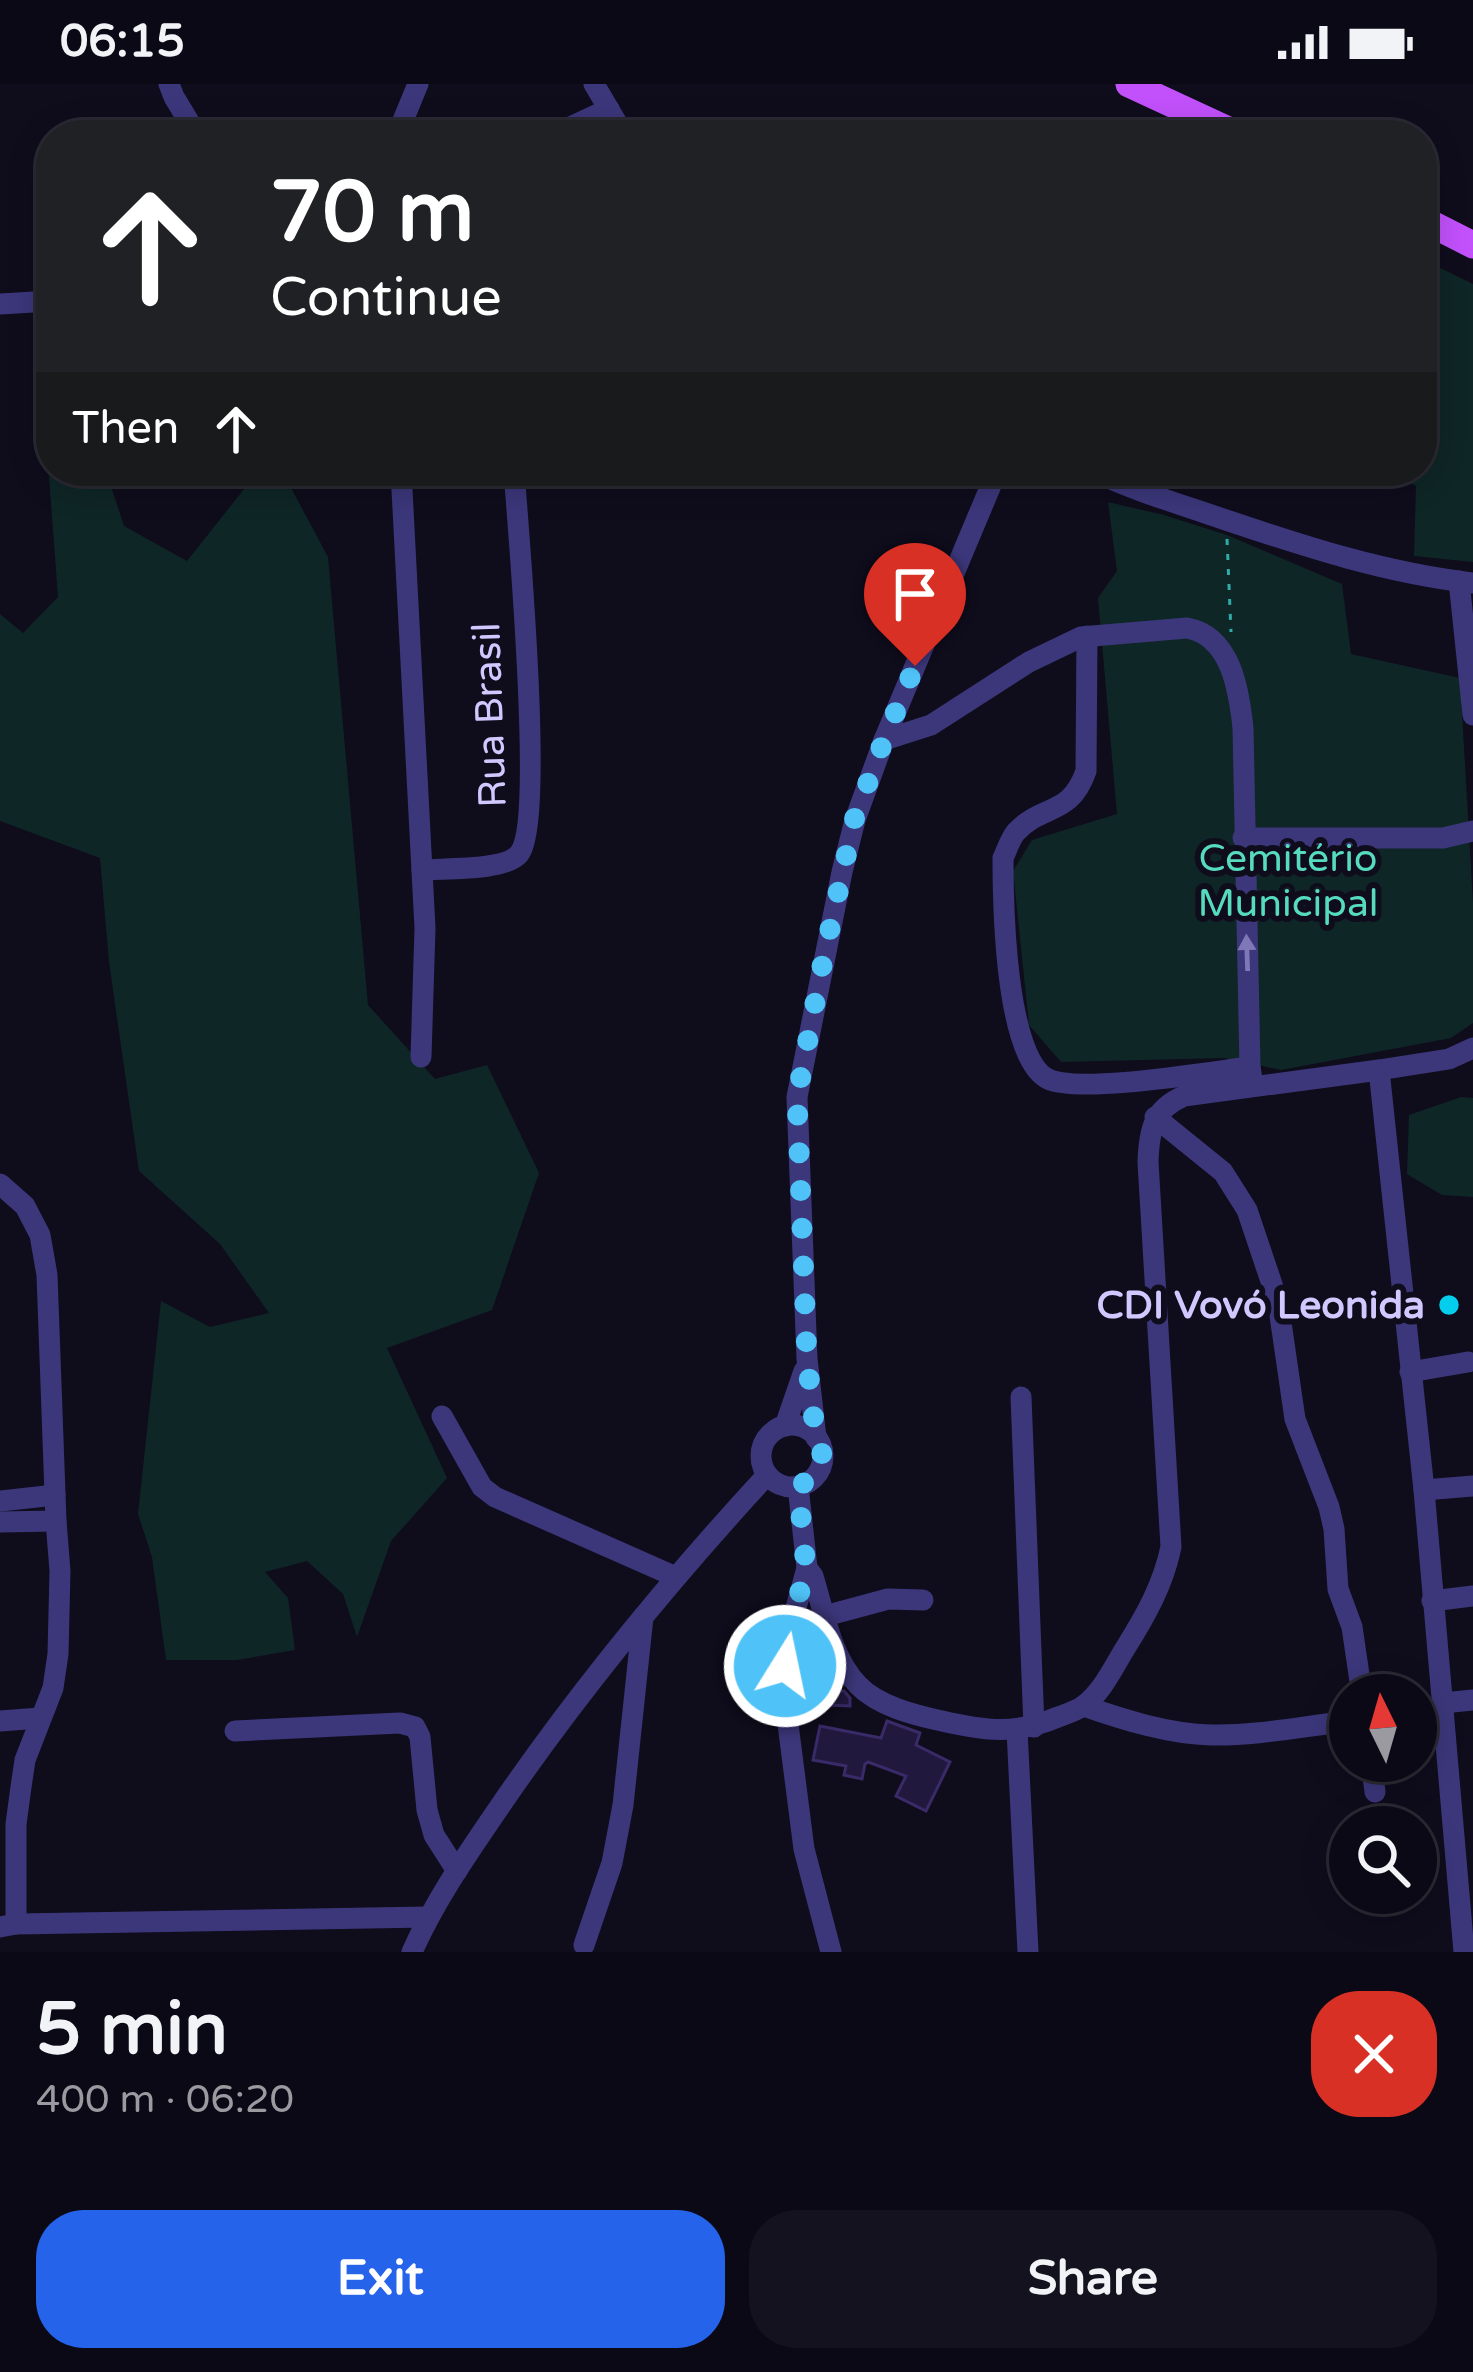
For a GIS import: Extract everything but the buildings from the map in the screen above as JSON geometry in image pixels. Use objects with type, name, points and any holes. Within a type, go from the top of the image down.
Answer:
[{"type":"main road","points":[[1129,84],[1207,120]]},
{"type":"main road","points":[[1437,227],[1473,244]]},
{"type":"street","points":[[169,84],[189,120]]},
{"type":"street","points":[[403,120],[418,84]]},
{"type":"street","points":[[594,84],[615,120]]},
{"type":"street","points":[[585,120],[609,109]]},
{"type":"street","points":[[0,304],[36,302]]},
{"type":"street","points":[[402,486],[422,870],[422,1057]]},
{"type":"street","name":"Rua Brasil","points":[[422,870],[496,865],[515,859],[529,830],[526,644],[515,486]]},
{"type":"street","points":[[816,1438],[802,1427],[777,1429],[764,1441],[761,1458],[767,1474],[781,1485],[798,1486],[819,1471],[822,1454],[807,1359],[797,1097],[854,820],[991,486]]},
{"type":"street","points":[[1134,486],[1357,562],[1466,582],[1473,716]]},
{"type":"street","points":[[884,740],[931,724],[1029,662],[1084,636],[1187,628],[1204,631],[1233,674],[1243,728],[1251,1077]]},
{"type":"street","points":[[1084,636],[1086,771],[1079,790],[1062,805],[1013,835],[1003,858],[1013,1011],[1021,1040],[1043,1077],[1066,1084],[1093,1084],[1379,1070],[1449,1059],[1473,1048]]},
{"type":"street","points":[[1244,838],[1443,838],[1473,831]]},
{"type":"street","points":[[1379,1070],[1443,1703],[1462,1800],[1467,1899],[1464,1952]]},
{"type":"street","points":[[806,1568],[813,1576],[845,1668],[860,1688],[883,1702],[970,1727],[1025,1729],[1084,1706],[1103,1684],[1152,1604],[1171,1547],[1148,1143],[1155,1117],[1172,1101],[1251,1077]]},
{"type":"street","points":[[1155,1117],[1223,1172],[1247,1210],[1278,1302],[1295,1419],[1329,1507],[1338,1589],[1352,1627],[1359,1674]]},
{"type":"street","points":[[0,1184],[25,1206],[40,1235],[47,1275],[60,1571],[58,1654],[53,1688],[26,1760],[8,1926],[427,1918]]},
{"type":"street","points":[[785,1426],[807,1359]]},
{"type":"street","points":[[1410,1372],[1468,1362]]},
{"type":"street","points":[[1021,1397],[1028,1952]]},
{"type":"street","points":[[442,1415],[482,1487],[495,1497],[676,1577]]},
{"type":"street","points":[[412,1952],[427,1918],[535,1756],[643,1617],[767,1474]]},
{"type":"street","points":[[798,1486],[806,1568],[791,1626],[784,1693],[804,1849],[831,1952]]},
{"type":"street","points":[[1424,1490],[1473,1486]]},
{"type":"street","points":[[0,1501],[55,1495]]},
{"type":"street","points":[[0,1522],[56,1521]]},
{"type":"street","points":[[1432,1600],[1473,1596]]},
{"type":"street","points":[[825,1616],[888,1599],[923,1600]]},
{"type":"street","points":[[584,1945],[611,1862],[623,1805],[643,1617]]},
{"type":"street","points":[[1443,1703],[1473,1700]]},
{"type":"street","points":[[1084,1706],[1179,1732],[1213,1736],[1329,1723]]},
{"type":"street","points":[[0,1721],[40,1718]]},
{"type":"street","points":[[235,1731],[400,1723],[415,1727],[434,1834],[457,1871]]},
{"type":"street","points":[[1374,1782],[1375,1792]]},
{"type":"path","points":[[1225,520],[1231,632]]},
{"type":"green space","points":[[1437,266],[1473,284],[1473,562],[1414,556],[1416,486],[1437,486]]},
{"type":"green space","points":[[50,486],[111,486],[124,526],[187,561],[246,486],[290,486],[328,557],[368,1005],[435,1079],[487,1065],[539,1173],[492,1310],[387,1348],[447,1478],[391,1541],[357,1637],[343,1594],[307,1561],[265,1572],[288,1598],[295,1650],[237,1660],[166,1660],[152,1557],[138,1514],[161,1301],[210,1327],[269,1313],[220,1244],[139,1171],[109,962],[100,858],[0,821],[0,614],[23,633],[58,597]]},
{"type":"green space","name":"Cemitério Municipal","points":[[1108,502],[1227,535],[1342,584],[1351,654],[1460,678],[1473,903],[1473,1023],[1451,1038],[1281,1070],[1224,1058],[1061,1062],[1029,1025],[1013,871],[1032,840],[1117,814],[1098,598],[1117,571]]},
{"type":"green space","points":[[1461,1097],[1473,1098],[1473,1197],[1442,1195],[1407,1174],[1409,1115]]},
{"type":"place","name":"CDI Vovó Leonida","points":[[1449,1305]]},
{"type":"route","points":[[785,1666],[806,1568],[798,1486],[813,1478],[822,1462],[807,1359],[797,1097],[854,820],[915,666]]}]
